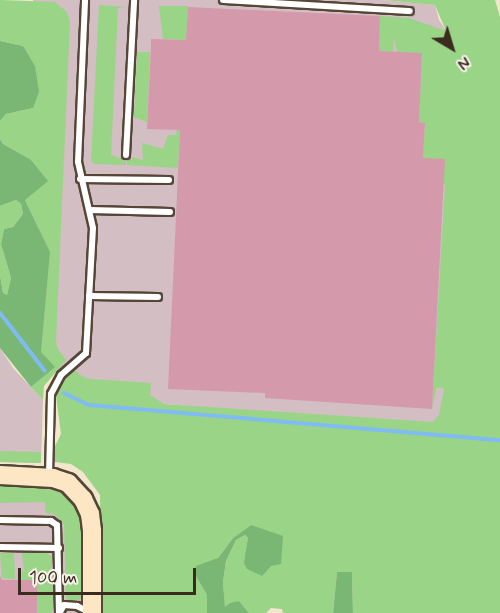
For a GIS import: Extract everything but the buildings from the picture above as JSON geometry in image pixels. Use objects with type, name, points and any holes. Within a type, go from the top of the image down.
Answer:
[{"type":"street","points":[[0,475],[49,477],[68,483],[84,499],[90,514],[88,612]]},
{"type":"lane","points":[[49,477],[51,393],[61,375],[86,353],[93,228],[80,179],[78,162],[85,0]]},
{"type":"lane","points":[[126,155],[134,0]]},
{"type":"lane","points":[[224,0],[359,4],[410,11]]},
{"type":"lane","points":[[80,179],[169,180]]},
{"type":"lane","points":[[90,210],[170,212]]},
{"type":"lane","points":[[89,296],[158,297]]},
{"type":"lane","points":[[0,520],[51,520],[59,529],[60,612]]},
{"type":"lane","points":[[0,547],[59,548]]},
{"type":"lane","points":[[60,612],[68,605],[77,606],[88,612]]},
{"type":"shaded area","points":[[33,0],[384,0],[435,5],[439,20],[447,32],[460,431],[112,399],[76,392],[41,352]]},
{"type":"shaded area","points":[[0,348],[13,368],[43,400],[41,463],[0,462]]},
{"type":"shaded area","points":[[0,485],[57,489],[79,512],[82,613],[0,613]]},
{"type":"green space","points":[[0,0],[55,2],[67,12],[70,22],[56,341],[58,349],[66,360],[44,386],[43,400],[31,387],[54,367],[41,352],[50,252],[25,200],[30,159],[3,144],[0,139],[0,121],[6,114],[33,108],[23,46],[0,41]]},
{"type":"green space","points":[[384,0],[495,0],[500,17],[500,613],[353,613],[352,572],[337,573],[333,613],[283,613],[282,609],[271,608],[266,613],[249,613],[239,601],[225,609],[223,582],[226,561],[236,540],[245,535],[248,538],[247,569],[256,572],[251,525],[233,538],[218,558],[194,573],[207,595],[207,613],[101,613],[100,495],[83,472],[71,464],[55,462],[54,448],[61,434],[56,396],[64,378],[73,369],[83,377],[91,379],[151,383],[150,395],[164,404],[433,422],[439,415],[444,389],[437,387],[432,409],[445,185],[423,158],[425,123],[419,122],[422,54],[397,52],[394,38],[393,52],[379,51],[380,16],[409,18],[446,31],[435,5]]},
{"type":"green space","points":[[99,5],[126,7],[118,8],[111,155],[126,160],[126,165],[94,164],[91,161]]},
{"type":"green space","points":[[159,6],[188,6],[186,40],[163,39]]},
{"type":"green space","points":[[0,41],[23,46],[35,66],[39,92],[33,108],[6,114],[0,121]]},
{"type":"green space","points":[[137,52],[150,52],[147,122],[134,117]]},
{"type":"green space","points":[[177,130],[180,130],[178,168],[127,165],[127,160],[132,160],[133,157],[143,160],[142,143],[163,149],[168,135],[176,135]]},
{"type":"green space","points":[[0,139],[3,144],[30,159],[48,181],[25,200],[50,252],[41,352],[55,367],[31,387],[0,348],[0,275],[3,293],[7,295],[11,278],[1,244],[4,229],[13,227],[23,214],[21,204],[16,200],[0,206]]},
{"type":"green space","points":[[16,200],[21,204],[23,214],[13,227],[4,229],[1,244],[11,278],[7,295],[3,293],[0,275],[0,206]]},
{"type":"green space","points":[[0,451],[41,452],[41,463],[0,462]]},
{"type":"green space","points":[[0,485],[47,486],[57,489],[72,502],[79,512],[82,597],[79,600],[67,601],[66,597],[64,524],[54,514],[46,513],[45,502],[0,503]]},
{"type":"green space","points":[[251,525],[283,536],[281,564],[271,566],[262,576],[247,569],[244,563],[248,538],[245,535],[236,540],[226,561],[223,582],[225,607],[239,601],[249,613],[207,613],[207,595],[194,573],[196,566],[218,558],[233,538]]},
{"type":"green space","points":[[0,553],[14,553],[15,579],[2,578]]},
{"type":"green space","points":[[22,553],[47,553],[52,557],[53,609],[51,613],[37,613],[37,580],[22,580],[22,571],[24,571]]},
{"type":"green space","points":[[337,572],[352,572],[353,613],[333,613]]},
{"type":"waterway","points":[[0,313],[45,371]]},
{"type":"waterway","points":[[64,393],[89,405],[500,440]]}]
